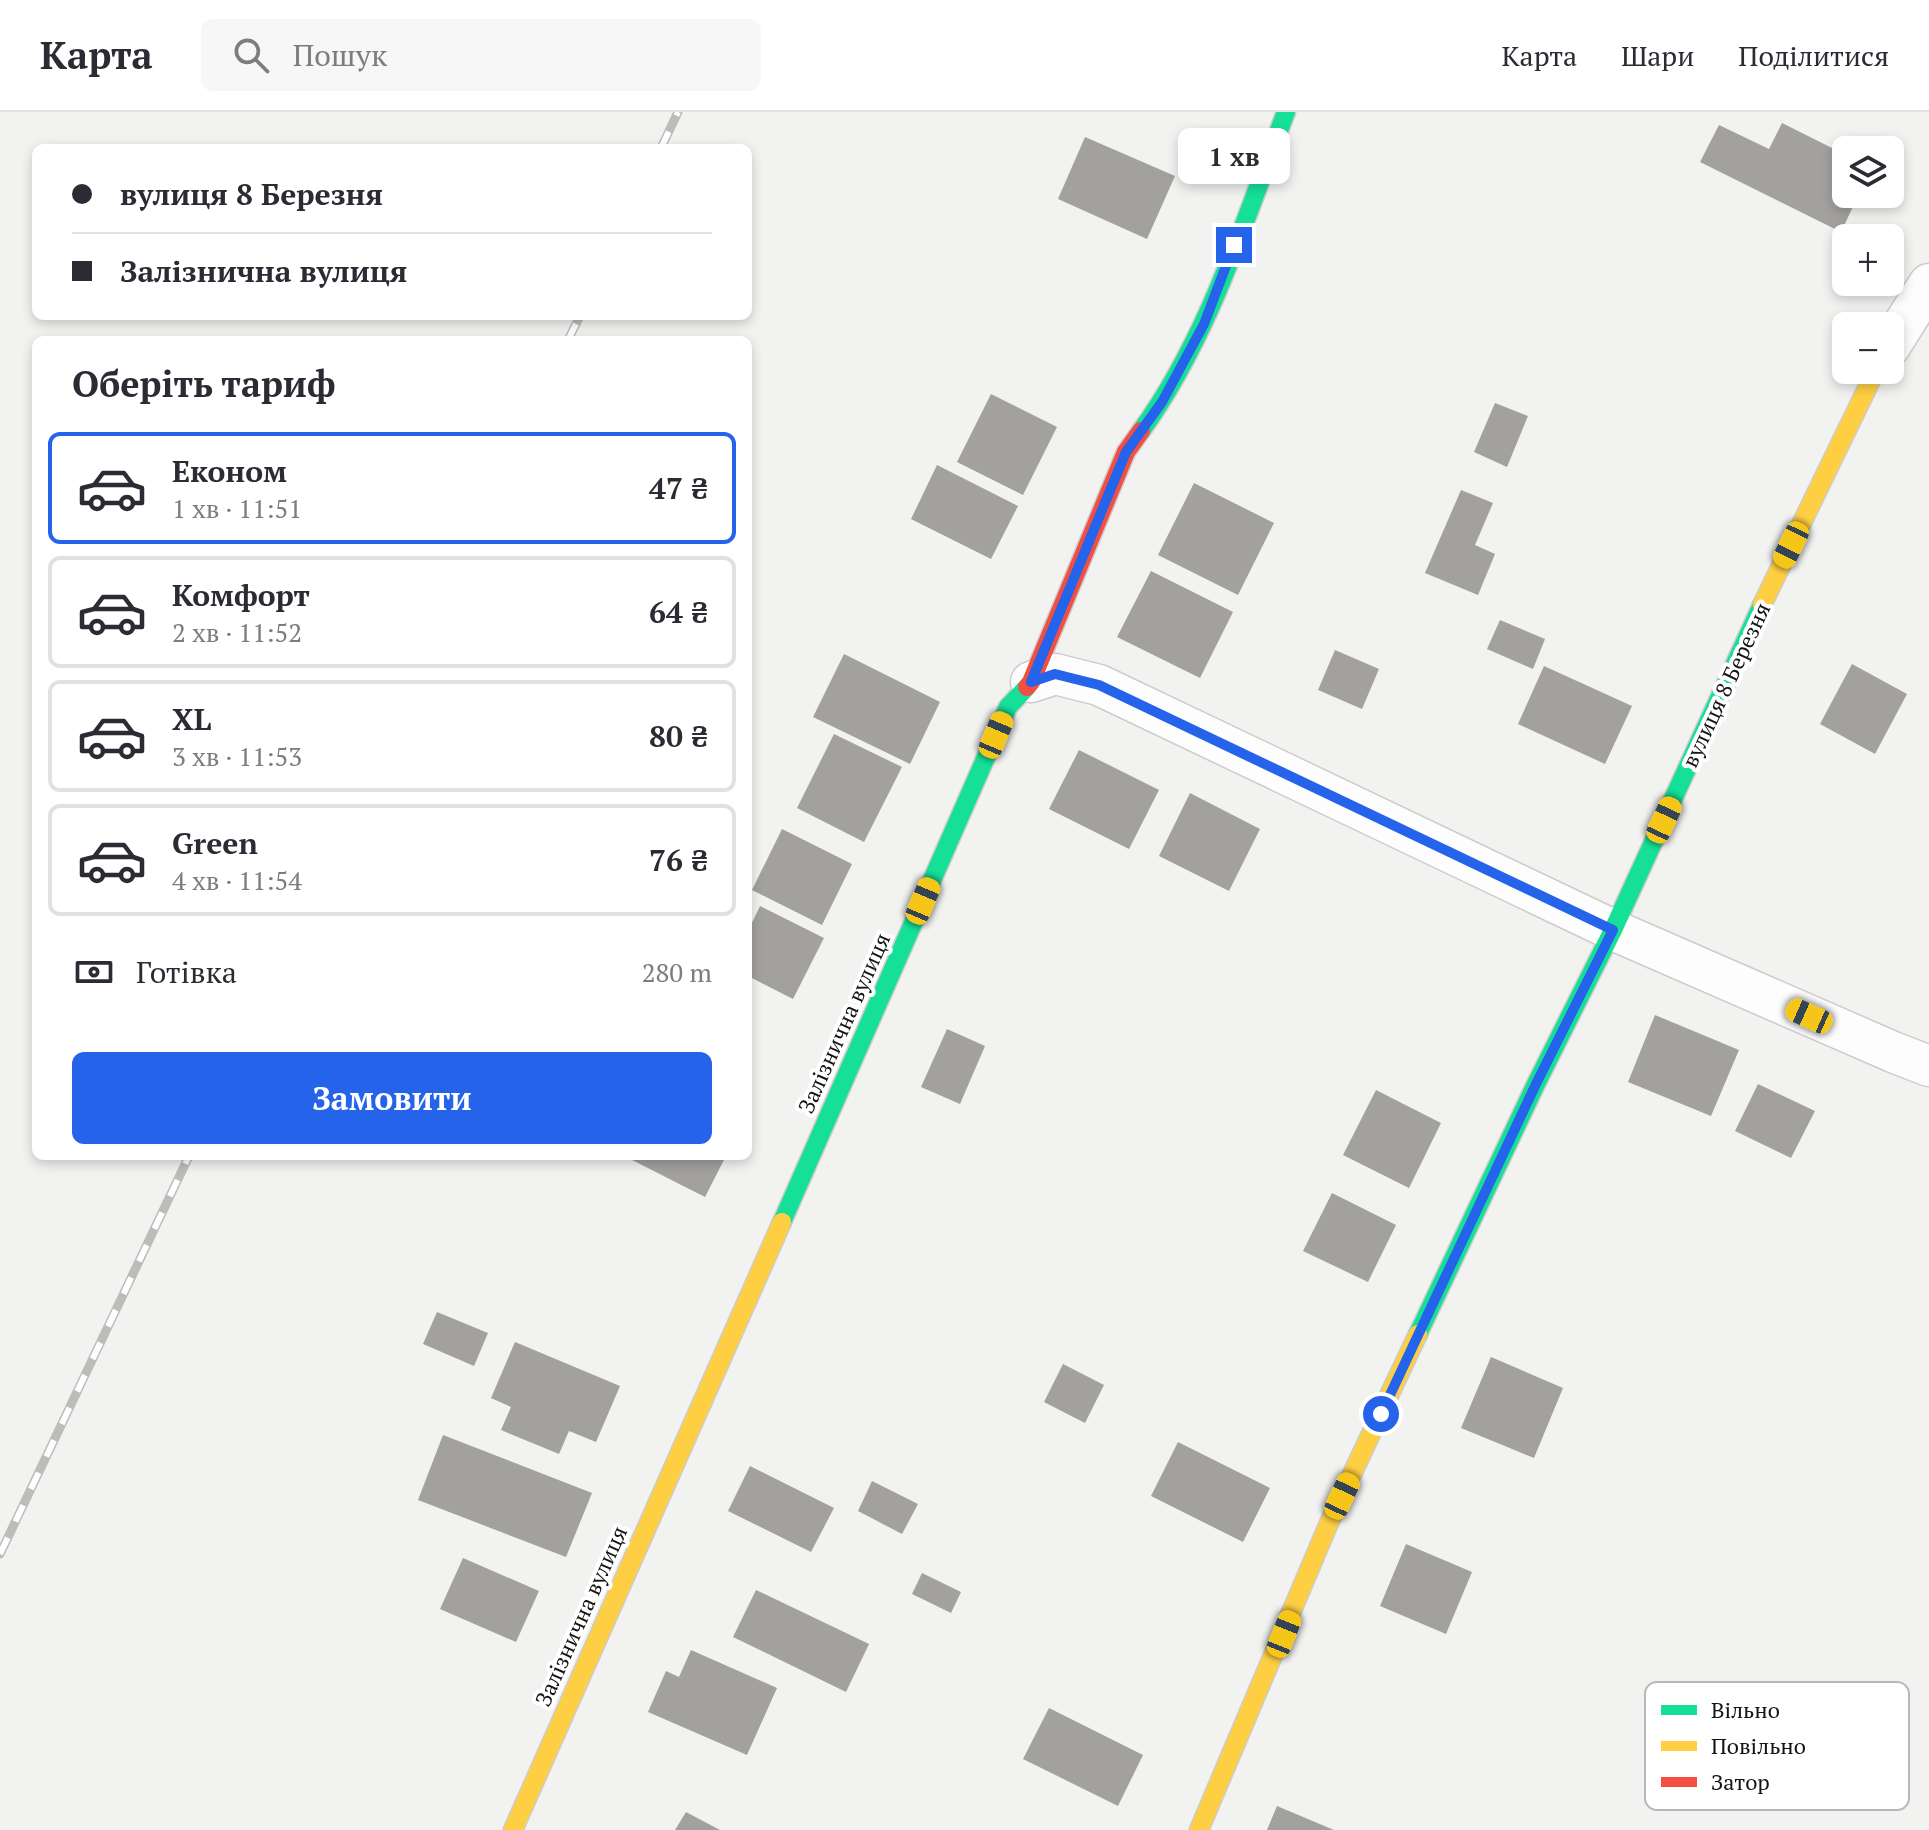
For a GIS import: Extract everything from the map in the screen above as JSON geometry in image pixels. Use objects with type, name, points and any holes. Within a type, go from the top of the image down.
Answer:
[{"type":"street","name":"Залізнична вулиця","points":[[513,1830],[1008,707],[1031,682],[1126,452],[1162,402],[1204,324],[1286,112]]},
{"type":"street","points":[[1904,324],[1929,284]]},
{"type":"street","name":"вулиця 8 Березня","points":[[1199,1830],[1329,1523],[1528,1100],[1613,930],[1739,654],[1869,384]]},
{"type":"street","points":[[1031,682],[1055,674],[1099,685],[1613,930],[1929,1066]]},
{"type":"building","points":[[1782,123],[1832,148],[1832,208],[1852,208],[1845,224],[1832,224],[1832,228],[1700,162],[1719,125],[1769,149]]},
{"type":"building","points":[[1085,137],[1175,176],[1147,239],[1058,199]]},
{"type":"building","points":[[991,394],[1057,427],[1023,495],[957,462]]},
{"type":"building","points":[[1495,403],[1528,416],[1507,467],[1474,452]]},
{"type":"building","points":[[937,465],[1018,506],[991,559],[911,519]]},
{"type":"building","points":[[1194,483],[1274,523],[1238,595],[1158,555]]},
{"type":"building","points":[[1461,490],[1493,503],[1475,545],[1495,554],[1478,595],[1425,573]]},
{"type":"building","points":[[1151,571],[1233,612],[1200,678],[1117,637]]},
{"type":"building","points":[[1500,620],[1545,639],[1533,669],[1487,649]]},
{"type":"building","points":[[1335,650],[1379,669],[1362,709],[1318,690]]},
{"type":"building","points":[[844,654],[940,702],[910,764],[813,717]]},
{"type":"building","points":[[1852,664],[1907,694],[1875,754],[1820,724]]},
{"type":"building","points":[[1544,666],[1632,706],[1605,764],[1518,724]]},
{"type":"building","points":[[834,734],[902,767],[864,842],[797,808]]},
{"type":"building","points":[[1079,750],[1159,790],[1129,849],[1049,809]]},
{"type":"building","points":[[1190,793],[1260,829],[1229,891],[1159,856]]},
{"type":"building","points":[[782,829],[852,864],[822,925],[752,890]]},
{"type":"building","points":[[760,906],[824,938],[793,999],[752,978],[752,923]]},
{"type":"building","points":[[1655,1015],[1739,1050],[1711,1116],[1628,1082]]},
{"type":"building","points":[[947,1029],[985,1046],[960,1104],[921,1087]]},
{"type":"building","points":[[1758,1084],[1815,1111],[1791,1158],[1735,1131]]},
{"type":"building","points":[[1376,1090],[1441,1123],[1409,1188],[1343,1155]]},
{"type":"building","points":[[632,1160],[724,1160],[705,1197]]},
{"type":"building","points":[[1332,1193],[1396,1225],[1368,1282],[1303,1251]]},
{"type":"building","points":[[437,1312],[488,1333],[474,1366],[423,1344]]},
{"type":"building","points":[[515,1342],[620,1386],[596,1442],[569,1431],[559,1454],[501,1430],[511,1407],[491,1398]]},
{"type":"building","points":[[1491,1357],[1563,1388],[1534,1458],[1461,1428]]},
{"type":"building","points":[[1063,1364],[1104,1385],[1085,1423],[1044,1402]]},
{"type":"building","points":[[443,1435],[592,1493],[566,1557],[418,1500]]},
{"type":"building","points":[[1178,1442],[1270,1488],[1243,1542],[1151,1496]]},
{"type":"building","points":[[750,1466],[834,1508],[811,1552],[728,1511]]},
{"type":"building","points":[[872,1481],[918,1504],[902,1534],[858,1511]]},
{"type":"building","points":[[1406,1544],[1472,1572],[1446,1634],[1380,1606]]},
{"type":"building","points":[[463,1558],[539,1591],[516,1642],[440,1609]]},
{"type":"building","points":[[922,1573],[961,1592],[951,1613],[912,1594]]},
{"type":"building","points":[[756,1590],[869,1644],[846,1692],[733,1637]]},
{"type":"building","points":[[691,1650],[777,1688],[747,1755],[648,1712],[666,1671],[679,1677]]},
{"type":"building","points":[[1049,1708],[1143,1755],[1118,1806],[1023,1759]]},
{"type":"building","points":[[1277,1806],[1334,1830],[1267,1830]]},
{"type":"building","points":[[686,1812],[720,1830],[675,1830]]},
{"type":"railway","points":[[663,144],[678,112]]},
{"type":"railway","points":[[570,336],[578,320]]},
{"type":"railway","points":[[0,1554],[187,1160]]},
{"type":"traffic: fast","points":[[1141,431],[1187,357],[1206,317],[1286,112]]},
{"type":"traffic: fast","points":[[1418,1334],[1535,1086],[1613,930],[1762,605]]},
{"type":"traffic: fast","points":[[782,1222],[1008,707],[1027,687]]},
{"type":"traffic: slow","points":[[1762,605],[1869,384]]},
{"type":"traffic: slow","points":[[513,1830],[782,1222]]},
{"type":"traffic: slow","points":[[1199,1830],[1329,1523],[1418,1334]]},
{"type":"traffic: jam","points":[[1027,687],[1126,452],[1141,431]]},
{"type":"route","points":[[1234,245],[1204,324],[1162,402],[1126,452],[1031,682],[1055,674],[1099,685],[1613,930],[1535,1086],[1381,1414]]}]
